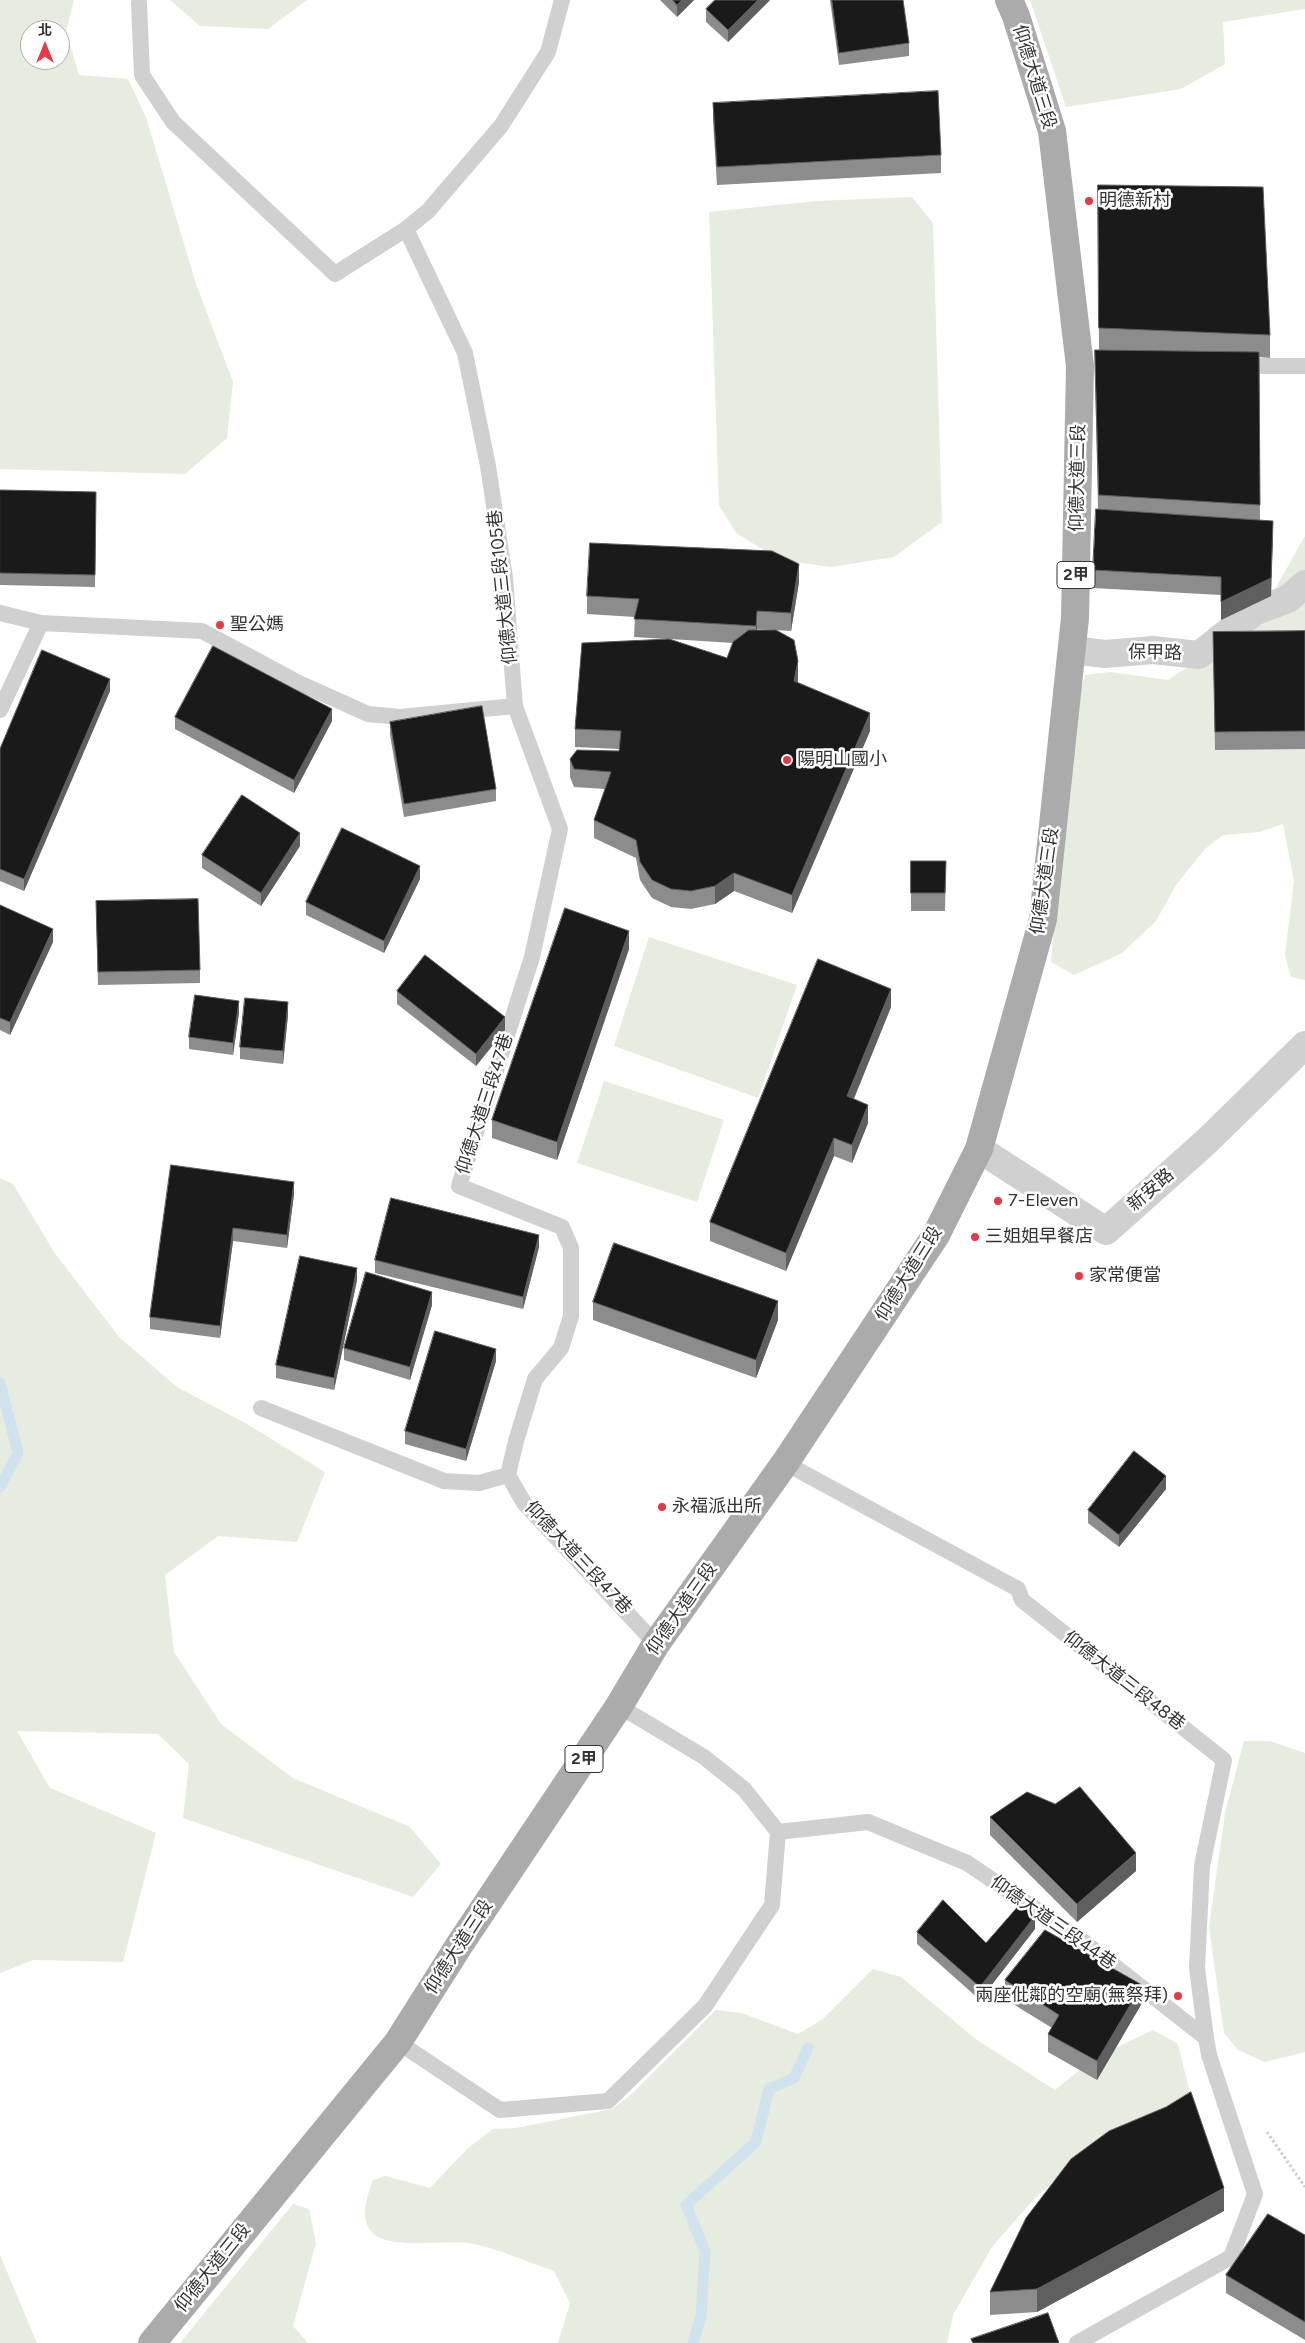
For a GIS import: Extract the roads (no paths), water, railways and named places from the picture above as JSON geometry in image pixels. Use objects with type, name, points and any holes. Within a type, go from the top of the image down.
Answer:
[{"type":"main road","name":"仰德大道三段","points":[[152,2343],[398,2042],[460,1944],[619,1706],[656,1644],[785,1463],[936,1235],[979,1149],[1043,919],[1076,618],[1090,366],[1052,131],[1016,16],[1009,0]]},
{"type":"street","name":"保甲路","points":[[1072,650],[1105,654],[1153,650],[1198,655],[1254,612],[1288,599],[1305,584]]},
{"type":"street","name":"新安路","points":[[979,1149],[1106,1231],[1206,1142],[1305,1045]]},
{"type":"lane","points":[[139,3],[142,75],[172,122],[335,274],[406,228],[428,211],[501,126],[548,52],[562,0]]},
{"type":"lane","name":"仰德大道三段105巷","points":[[406,228],[465,353],[488,466],[506,578],[515,706]]},
{"type":"lane","points":[[1217,366],[1305,366]]},
{"type":"lane","points":[[0,613],[41,623],[202,631],[299,683],[368,714],[400,717],[515,706]]},
{"type":"lane","points":[[0,710],[41,623]]},
{"type":"lane","name":"仰德大道三段47巷","points":[[515,706],[560,828],[532,956],[459,1186],[562,1228],[571,1248],[571,1316],[561,1348],[535,1379],[508,1475],[524,1503],[656,1644]]},
{"type":"lane","points":[[260,1408],[444,1482],[479,1483],[508,1475]]},
{"type":"lane","name":"仰德大道三段48巷","points":[[785,1463],[1018,1589],[1022,1600],[1224,1760],[1202,1866],[1197,1968],[1206,2038]]},
{"type":"lane","points":[[398,2042],[500,2110],[608,2101],[705,2006],[772,1904],[778,1832],[744,1789],[704,1757],[619,1706]]},
{"type":"lane","name":"仰德大道三段44巷","points":[[778,1832],[868,1822],[967,1863],[1084,1942],[1206,2038]]},
{"type":"lane","points":[[1077,2343],[1231,2257],[1255,2194],[1209,2055],[1206,2038]]},
{"type":"waterway","points":[[0,1383],[18,1453],[0,1487]]},
{"type":"waterway","points":[[693,2343],[701,2316],[705,2251],[686,2205],[756,2142],[769,2089],[794,2078],[808,2048]]},
{"type":"place","name":"明德新村","points":[[1089,201]]},
{"type":"place","name":"聖公媽","points":[[220,625]]},
{"type":"place","name":"陽明山國小","points":[[787,760]]},
{"type":"place","name":"7-Eleven","points":[[998,1201]]},
{"type":"place","name":"三姐姐早餐店","points":[[975,1237]]},
{"type":"place","name":"家常便當","points":[[1079,1276]]},
{"type":"place","name":"永福派出所","points":[[662,1507]]},
{"type":"place","name":"兩座仳鄰的空廟(無祭拜)","points":[[1178,1996]]}]
